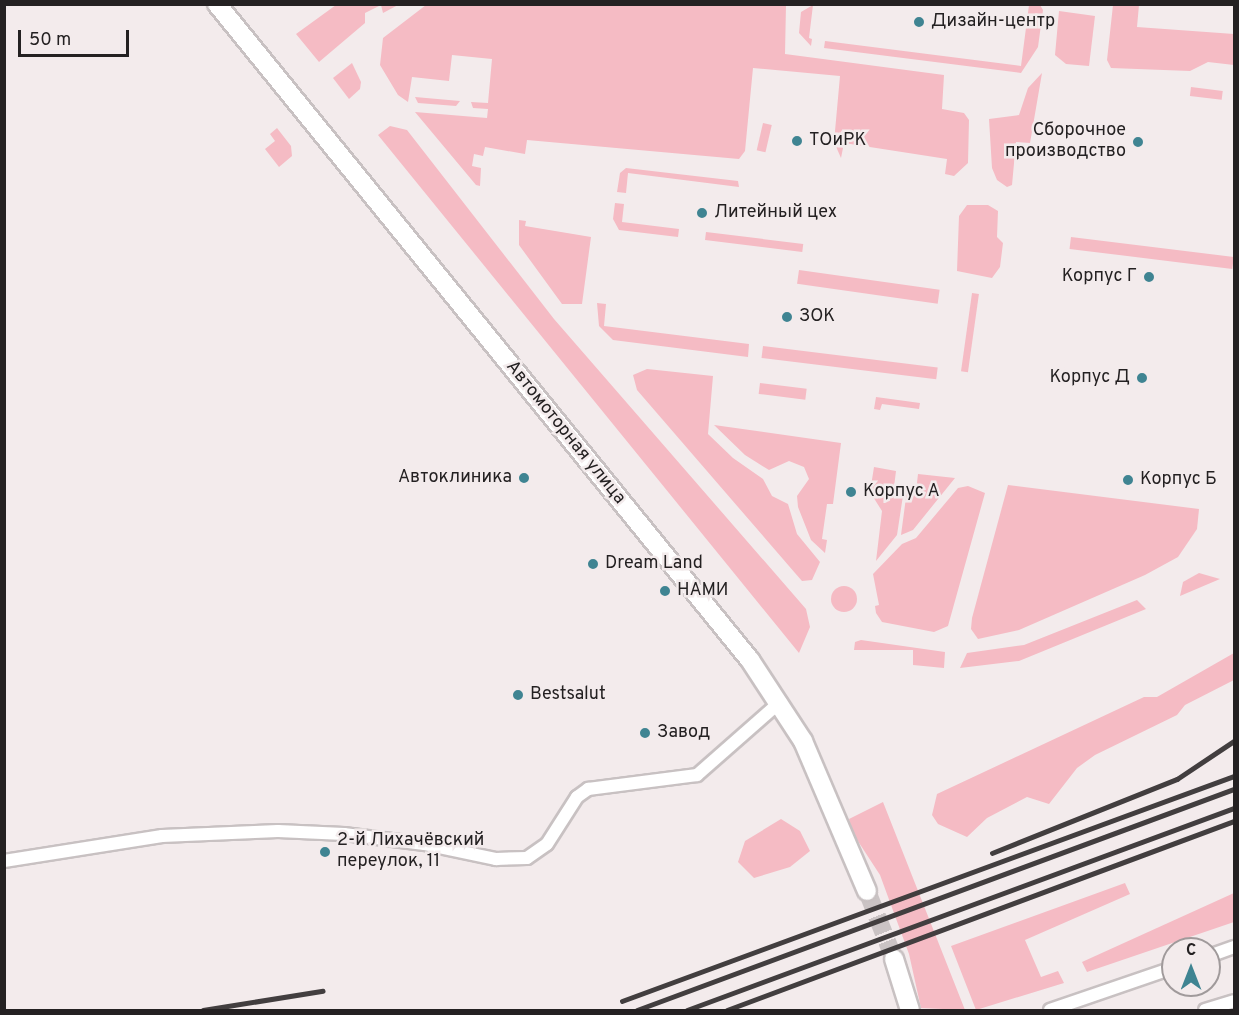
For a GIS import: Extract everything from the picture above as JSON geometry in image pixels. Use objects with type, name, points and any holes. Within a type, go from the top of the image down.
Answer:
[{"type":"street","name":"Автомоторная улица","points":[[217,4],[742,651],[780,702],[821,777],[867,891]]},
{"type":"street","points":[[4,861],[162,836],[278,831],[344,834],[424,844],[496,859],[527,858],[547,844],[577,797],[588,789],[697,775],[780,702]]},
{"type":"street","points":[[894,959],[910,1011]]},
{"type":"street","points":[[1050,1011],[1161,972]]},
{"type":"street","points":[[1205,1011],[1234,1001]]},
{"type":"shaded area","points":[[336,4],[398,5],[383,13],[381,5],[365,13],[365,23],[319,62],[296,34]]},
{"type":"shaded area","points":[[426,5],[786,5],[785,54],[944,75],[942,109],[964,113],[969,120],[968,163],[954,176],[945,174],[947,159],[844,143],[841,158],[834,142],[840,76],[753,68],[745,151],[739,159],[527,140],[525,154],[485,147],[483,156],[474,154],[472,166],[481,168],[480,186],[476,185],[415,112],[487,118],[488,109],[473,108],[471,102],[488,103],[492,59],[452,55],[449,81],[412,77],[408,102],[398,95],[380,65],[383,38]]},
{"type":"shaded area","points":[[813,5],[809,38],[812,39],[811,46],[799,33],[801,12]]},
{"type":"shaded area","points":[[1029,5],[1040,5],[1043,10],[1038,47],[1021,73],[824,48],[825,41],[1021,66]]},
{"type":"shaded area","points":[[1113,5],[1139,5],[1137,27],[1234,34],[1234,65],[1208,62],[1190,71],[1111,68],[1107,60]]},
{"type":"shaded area","points":[[1059,11],[1095,16],[1089,66],[1066,64],[1055,55]]},
{"type":"shaded area","points":[[352,63],[361,82],[360,89],[349,99],[333,78]]},
{"type":"shaded area","points":[[1042,73],[1030,143],[1016,142],[1012,185],[1007,187],[997,180],[992,168],[989,119],[1019,115],[1028,88]]},
{"type":"shaded area","points":[[1191,87],[1223,91],[1222,100],[1190,96]]},
{"type":"shaded area","points":[[415,97],[460,101],[456,106],[418,103]]},
{"type":"shaded area","points":[[763,123],[772,125],[765,152],[757,150]]},
{"type":"shaded area","points":[[390,126],[407,130],[554,319],[806,609],[810,627],[799,653],[378,135]]},
{"type":"shaded area","points":[[277,128],[291,146],[292,156],[279,167],[265,149],[275,141],[270,134]]},
{"type":"shaded area","points":[[626,168],[738,181],[739,187],[628,173],[626,193],[617,192],[620,173]]},
{"type":"shaded area","points":[[615,203],[624,204],[622,222],[679,229],[678,237],[619,230],[613,219]]},
{"type":"shaded area","points":[[967,205],[988,205],[998,211],[997,237],[1003,243],[1000,267],[992,278],[957,271],[959,216]]},
{"type":"shaded area","points":[[519,220],[526,221],[525,226],[591,237],[582,304],[562,304],[519,245]]},
{"type":"shaded area","points":[[706,232],[803,244],[802,252],[705,240]]},
{"type":"shaded area","points":[[1071,237],[1234,257],[1232,269],[1070,249]]},
{"type":"shaded area","points":[[799,270],[940,290],[938,304],[797,284]]},
{"type":"shaded area","points":[[972,293],[979,294],[968,372],[961,371]]},
{"type":"shaded area","points":[[597,303],[606,304],[604,326],[749,344],[748,357],[613,340],[599,326]]},
{"type":"shaded area","points":[[763,346],[938,367],[936,379],[762,358]]},
{"type":"shaded area","points":[[647,369],[713,376],[708,434],[733,458],[763,479],[772,496],[788,504],[797,534],[820,562],[812,580],[802,581],[637,390],[633,375]]},
{"type":"shaded area","points":[[760,383],[807,389],[805,400],[759,394]]},
{"type":"shaded area","points":[[876,397],[920,403],[919,409],[882,404],[880,410],[874,409]]},
{"type":"shaded area","points":[[714,425],[841,443],[833,504],[827,504],[822,539],[827,540],[825,553],[811,540],[798,507],[797,496],[809,479],[804,467],[789,461],[769,470],[745,455]]},
{"type":"shaded area","points":[[874,467],[896,471],[894,487],[904,489],[897,535],[876,561],[882,511],[870,492]]},
{"type":"shaded area","points":[[918,474],[955,478],[913,530],[901,535],[907,490],[916,491]]},
{"type":"shaded area","points":[[1008,485],[1199,509],[1197,529],[1178,557],[1145,575],[1019,630],[978,639],[971,629],[972,618]]},
{"type":"shaded area","points":[[968,486],[985,493],[948,626],[934,632],[882,622],[876,613],[875,606],[879,605],[873,574],[902,544],[916,538],[958,488]]},
{"type":"shaded area","points":[[1199,573],[1220,579],[1180,596],[1183,582]]},
{"type":"shaded area","points":[[844,586],[853,590],[857,599],[853,608],[844,612],[835,608],[831,599],[835,590]]},
{"type":"shaded area","points":[[1137,600],[1146,609],[1019,661],[960,668],[967,653],[1024,645]]},
{"type":"shaded area","points":[[861,640],[945,652],[944,668],[913,665],[913,650],[854,650],[855,642]]},
{"type":"shaded area","points":[[1234,653],[1234,680],[1185,705],[1177,715],[1095,755],[1077,768],[1049,804],[1027,797],[987,818],[967,837],[938,824],[932,815],[937,794],[1144,697],[1157,697]]},
{"type":"shaded area","points":[[883,802],[965,1010],[921,1008],[909,954],[880,875],[852,832],[849,819]]},
{"type":"shaded area","points":[[781,819],[800,831],[810,851],[790,867],[754,878],[738,862],[745,841]]},
{"type":"shaded area","points":[[1125,883],[1130,894],[1025,940],[1041,977],[1058,971],[1064,983],[976,1010],[951,946]]},
{"type":"shaded area","points":[[1234,893],[1234,922],[1190,937],[1161,937],[1161,947],[1087,972],[1082,962]]},
{"type":"tunnel","points":[[867,891],[894,959]]},
{"type":"railway","points":[[992,853],[1177,779],[1234,741]]},
{"type":"railway","points":[[622,1001],[1234,776]]},
{"type":"railway","points":[[637,1010],[1234,789]]},
{"type":"railway","points":[[687,1010],[1234,808]]},
{"type":"railway","points":[[727,1010],[1234,821]]},
{"type":"railway","points":[[203,1010],[322,991]]},
{"type":"place","name":"Дизайн-центр","points":[[919,22]]},
{"type":"place","name":"ТОиРК","points":[[797,141]]},
{"type":"place","name":"Сборочное производство","points":[[1138,142]]},
{"type":"place","name":"Литейный цех","points":[[702,213]]},
{"type":"place","name":"Корпус Г","points":[[1149,277]]},
{"type":"place","name":"ЗОК","points":[[787,317]]},
{"type":"place","name":"Корпус Д","points":[[1142,378]]},
{"type":"place","name":"Автоклиника","points":[[524,478]]},
{"type":"place","name":"Корпус Б","points":[[1128,480]]},
{"type":"place","name":"Корпус А","points":[[851,492]]},
{"type":"place","name":"Dream Land","points":[[593,564]]},
{"type":"place","name":"НАМИ","points":[[665,591]]},
{"type":"place","name":"Bestsalut","points":[[518,695]]},
{"type":"place","name":"Завод","points":[[645,733]]},
{"type":"place","name":"2-й Лихачёвский переулок, 11","points":[[325,852]]}]
